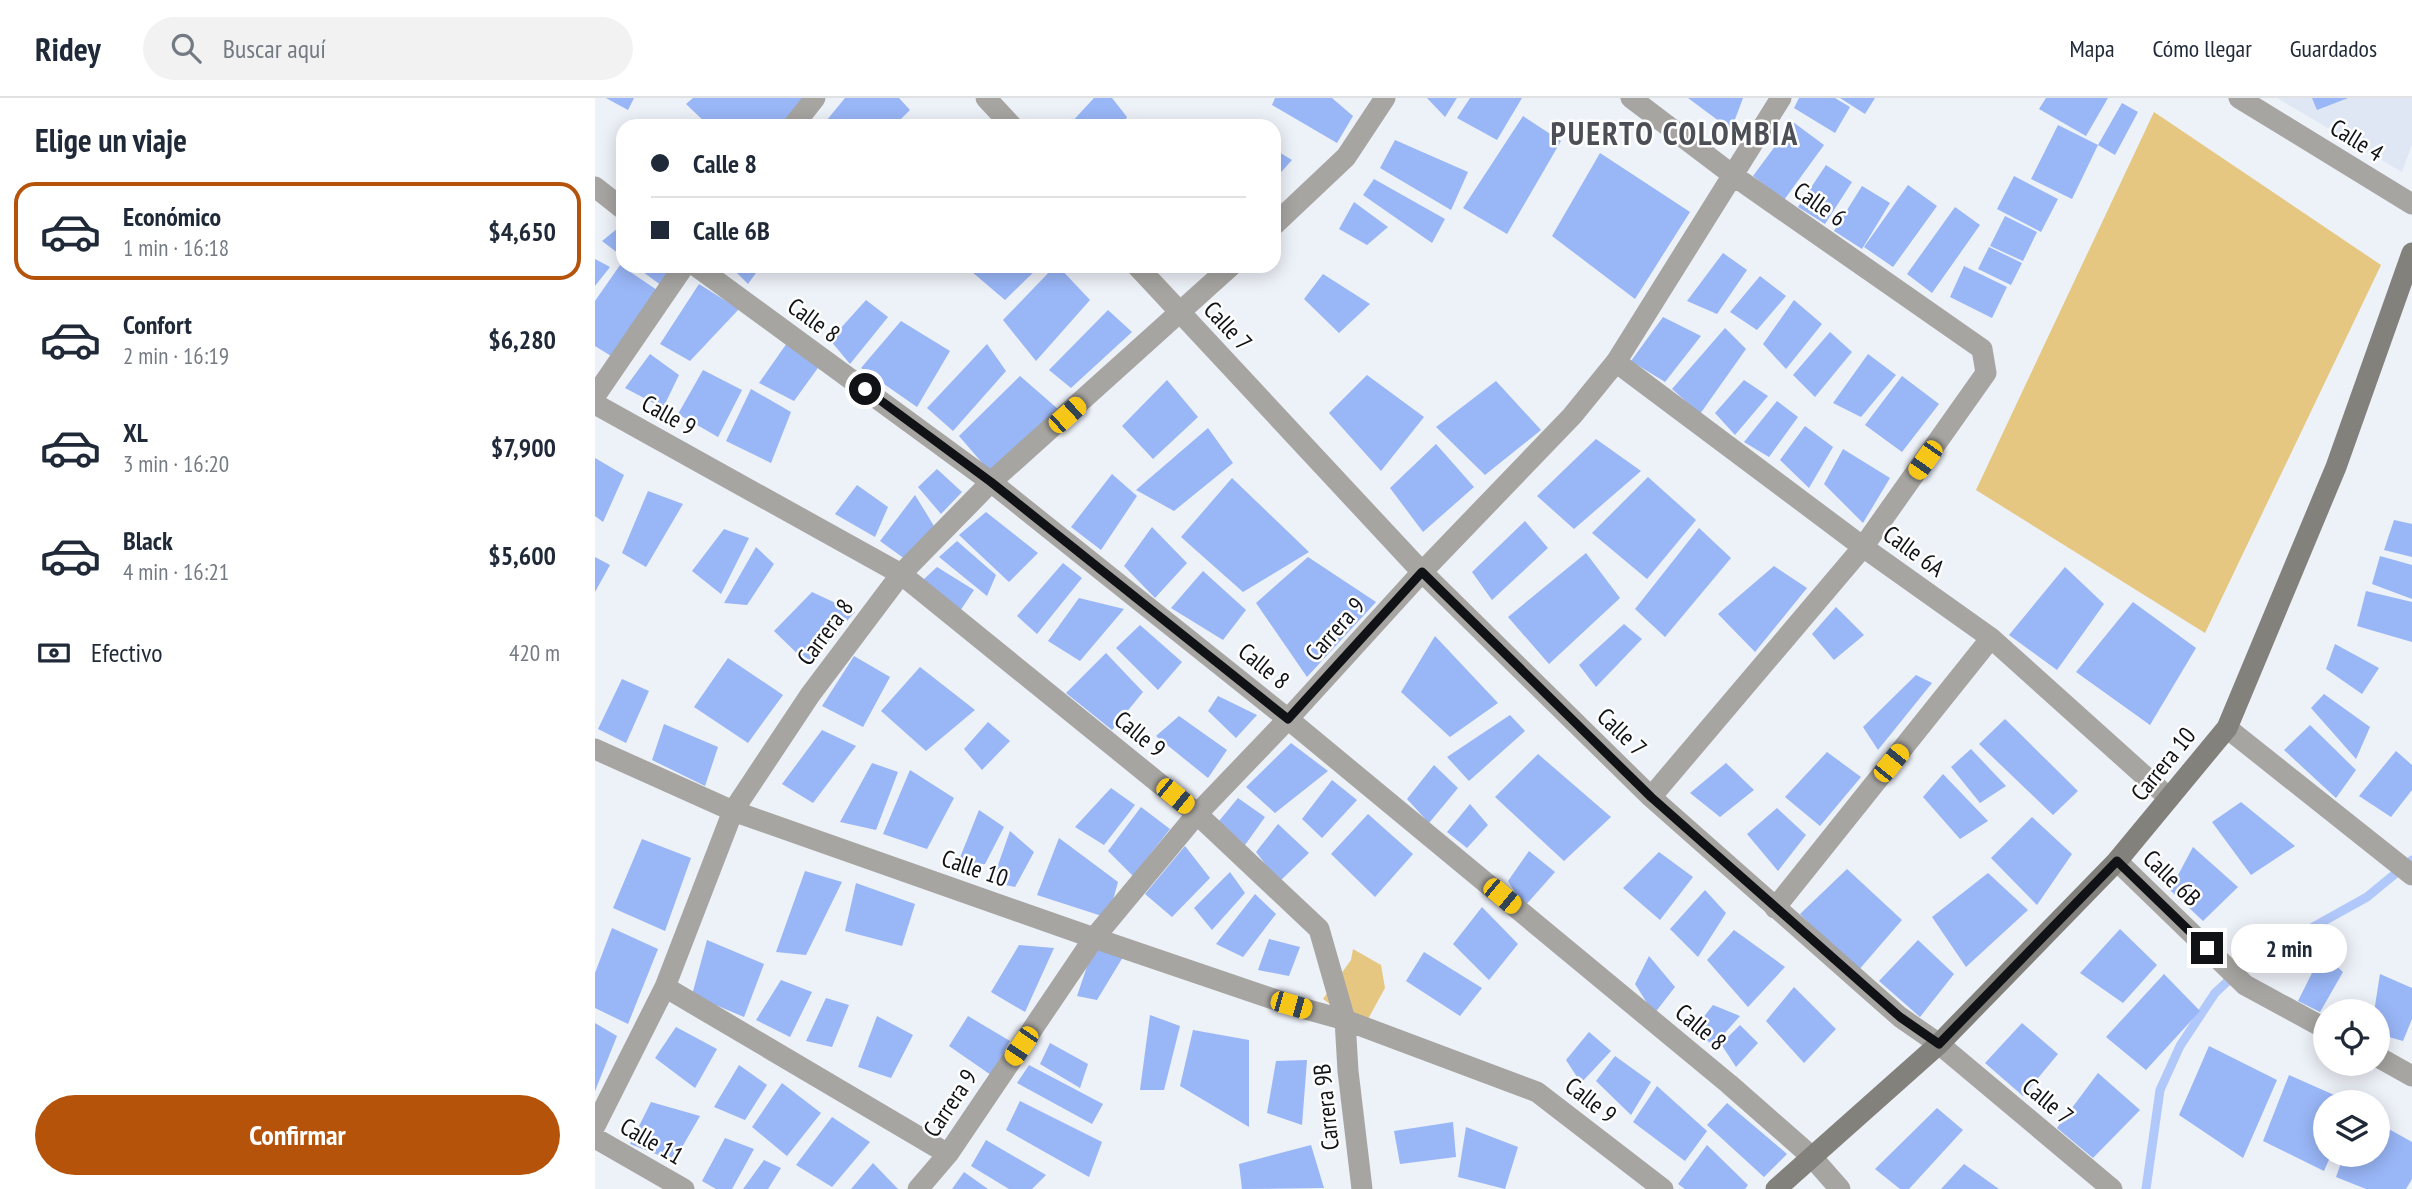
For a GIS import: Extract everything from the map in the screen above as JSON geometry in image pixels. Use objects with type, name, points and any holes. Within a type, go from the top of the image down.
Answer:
[{"type":"street","points":[[798,119],[815,98]]},
{"type":"street","points":[[986,98],[1005,119]]},
{"type":"street","points":[[1281,218],[1346,157],[1385,98]]},
{"type":"street","name":"Calle 6","points":[[1631,98],[1734,176],[1982,349],[1986,373],[1863,547]]},
{"type":"street","name":"Carrera 9","points":[[918,1189],[948,1154],[1094,938],[1197,814],[1422,572],[1572,416],[1616,362],[1781,98]]},
{"type":"street","name":"Calle 4","points":[[2239,98],[2412,204]]},
{"type":"street","points":[[595,187],[616,204]]},
{"type":"street","name":"Carrera 10","points":[[1776,1189],[1939,1044],[2117,861],[2227,728],[2336,467],[2412,253]]},
{"type":"street","points":[[595,396],[679,273]]},
{"type":"street","name":"Calle 8","points":[[706,273],[991,482],[1288,719],[1708,1067],[1811,1156],[1840,1189]]},
{"type":"street","name":"Calle 7","points":[[1143,273],[1422,572],[1651,797],[1900,1017],[1939,1044],[2112,1189]]},
{"type":"street","name":"Carrera 8","points":[[595,1126],[665,987],[733,811],[810,695],[901,574],[991,482],[1224,273]]},
{"type":"street","name":"Calle 6A","points":[[1616,362],[1863,547],[1991,638],[2169,798]]},
{"type":"street","name":"Calle 9","points":[[595,404],[901,574],[1197,814],[1319,929],[1345,1020],[1537,1092],[1663,1189]]},
{"type":"street","points":[[1651,797],[1863,547]]},
{"type":"street","points":[[1775,908],[1991,638]]},
{"type":"street","points":[[2227,728],[2412,875]]},
{"type":"street","name":"Calle 10","points":[[595,749],[733,811],[1094,938],[1291,1005],[1345,1020]]},
{"type":"street","name":"Calle 6B","points":[[2117,861],[2245,985],[2313,1022]]},
{"type":"street","points":[[665,987],[948,1154]]},
{"type":"street","name":"Carrera 9B","points":[[1345,1020],[1348,1072],[1362,1189]]},
{"type":"street","points":[[2390,1064],[2412,1076]]},
{"type":"street","name":"Calle 11","points":[[595,1138],[684,1189]]},
{"type":"shaded area","points":[[2277,98],[2412,98],[2412,144],[2402,172]]},
{"type":"shaded area","points":[[2154,112],[2381,265],[2205,633],[1976,490]]},
{"type":"shaded area","points":[[1353,949],[1381,965],[1385,988],[1363,1028],[1323,999],[1351,960]]},
{"type":"building","points":[[606,98],[634,98],[628,110]]},
{"type":"building","points":[[693,98],[804,98],[786,119],[702,119],[686,104]]},
{"type":"building","points":[[845,98],[899,98],[910,110],[901,119],[828,119]]},
{"type":"building","points":[[1094,98],[1112,98],[1127,117],[1126,119],[1074,119]]},
{"type":"building","points":[[1275,98],[1332,98],[1353,116],[1337,143],[1272,105]]},
{"type":"building","points":[[1427,98],[1457,98],[1445,117]]},
{"type":"building","points":[[1470,98],[1522,98],[1497,140],[1457,118]]},
{"type":"building","points":[[1688,98],[1743,98],[1731,130]]},
{"type":"building","points":[[1799,98],[1835,98],[1850,107],[1835,133],[1794,108]]},
{"type":"building","points":[[1840,98],[1875,98],[1865,114]]},
{"type":"building","points":[[2046,98],[2108,98],[2086,136],[2039,109]]},
{"type":"building","points":[[2312,98],[2348,98],[2317,110]]},
{"type":"building","points":[[2122,103],[2138,112],[2115,155],[2098,145]]},
{"type":"building","points":[[1523,116],[1561,141],[1507,234],[1463,208]]},
{"type":"building","points":[[1793,122],[1824,145],[1784,200],[1753,176]]},
{"type":"building","points":[[2058,125],[2098,145],[2072,199],[2031,179]]},
{"type":"building","points":[[1395,140],[1468,172],[1451,210],[1380,168]]},
{"type":"building","points":[[1281,153],[1292,160],[1281,172]]},
{"type":"building","points":[[1600,153],[1690,212],[1635,299],[1552,236]]},
{"type":"building","points":[[1826,165],[1852,182],[1825,224],[1798,207]]},
{"type":"building","points":[[2014,176],[2058,199],[2041,232],[1997,209]]},
{"type":"building","points":[[1374,179],[1445,219],[1432,243],[1363,195]]},
{"type":"building","points":[[1908,185],[1937,206],[1893,267],[1864,247]]},
{"type":"building","points":[[1862,186],[1890,203],[1862,249],[1834,231]]},
{"type":"building","points":[[1354,202],[1388,227],[1367,245],[1339,229]]},
{"type":"building","points":[[1955,207],[1980,225],[1932,293],[1907,274]]},
{"type":"building","points":[[2005,216],[2037,232],[2023,261],[1990,246]]},
{"type":"building","points":[[616,230],[616,252],[602,241]]},
{"type":"building","points":[[1989,247],[2022,263],[2011,285],[1978,269]]},
{"type":"building","points":[[1723,253],[1747,270],[1717,314],[1687,301]]},
{"type":"building","points":[[595,259],[610,267],[595,286]]},
{"type":"building","points":[[1964,266],[2007,287],[1992,318],[1950,297]]},
{"type":"building","points":[[616,271],[616,273],[632,273],[660,292],[611,356],[595,346],[595,301]]},
{"type":"building","points":[[644,273],[670,273],[662,286]]},
{"type":"building","points":[[737,273],[756,273],[748,284]]},
{"type":"building","points":[[973,273],[1033,273],[1005,300]]},
{"type":"building","points":[[1048,273],[1065,273],[1090,300],[1036,361],[1003,320]]},
{"type":"building","points":[[1323,274],[1370,304],[1339,333],[1304,299]]},
{"type":"building","points":[[1760,276],[1786,296],[1757,330],[1730,312]]},
{"type":"building","points":[[699,284],[739,309],[690,361],[660,344]]},
{"type":"building","points":[[866,300],[888,317],[850,364],[830,340]]},
{"type":"building","points":[[1794,300],[1822,324],[1786,369],[1763,344]]},
{"type":"building","points":[[1108,310],[1132,332],[1071,388],[1049,370]]},
{"type":"building","points":[[1663,317],[1701,336],[1665,382],[1631,361]]},
{"type":"building","points":[[901,321],[950,351],[917,407],[861,368]]},
{"type":"building","points":[[1725,328],[1746,349],[1700,414],[1672,389]]},
{"type":"building","points":[[1830,332],[1852,352],[1815,397],[1793,375]]},
{"type":"building","points":[[787,343],[820,365],[794,401],[759,383]]},
{"type":"building","points":[[987,344],[1006,371],[953,431],[927,408]]},
{"type":"building","points":[[650,354],[679,375],[663,408],[625,388]]},
{"type":"building","points":[[1868,354],[1896,375],[1861,417],[1833,403]]},
{"type":"building","points":[[703,370],[742,390],[718,437],[678,414]]},
{"type":"building","points":[[1367,375],[1424,417],[1381,471],[1329,413]]},
{"type":"building","points":[[1020,376],[1058,409],[990,472],[959,436]]},
{"type":"building","points":[[1902,376],[1939,404],[1902,452],[1865,425]]},
{"type":"building","points":[[1167,380],[1198,417],[1153,459],[1122,426]]},
{"type":"building","points":[[1744,380],[1768,396],[1735,435],[1715,413]]},
{"type":"building","points":[[1496,381],[1541,430],[1485,475],[1436,427]]},
{"type":"building","points":[[751,389],[791,412],[771,463],[726,441]]},
{"type":"building","points":[[1777,401],[1798,417],[1769,457],[1744,442]]},
{"type":"building","points":[[1805,426],[1833,447],[1809,488],[1780,460]]},
{"type":"building","points":[[1208,428],[1233,463],[1174,511],[1136,490]]},
{"type":"building","points":[[1596,439],[1641,471],[1574,529],[1537,496]]},
{"type":"building","points":[[1436,444],[1474,487],[1423,532],[1390,488]]},
{"type":"building","points":[[1843,449],[1890,478],[1863,523],[1824,484]]},
{"type":"building","points":[[595,458],[624,475],[603,522],[595,516]]},
{"type":"building","points":[[937,469],[962,492],[941,514],[918,487]]},
{"type":"building","points":[[1112,474],[1137,496],[1101,550],[1071,527]]},
{"type":"building","points":[[1648,477],[1696,520],[1647,579],[1592,533]]},
{"type":"building","points":[[1232,478],[1309,552],[1243,592],[1181,537]]},
{"type":"building","points":[[857,485],[888,507],[875,537],[835,514]]},
{"type":"building","points":[[648,491],[683,504],[646,567],[622,553]]},
{"type":"building","points":[[915,495],[934,526],[905,559],[880,541]]},
{"type":"building","points":[[986,512],[1038,553],[1009,582],[959,535]]},
{"type":"building","points":[[2394,520],[2412,524],[2412,557],[2384,550]]},
{"type":"building","points":[[1525,521],[1548,548],[1492,600],[1472,572]]},
{"type":"building","points":[[1152,527],[1187,563],[1155,598],[1124,566]]},
{"type":"building","points":[[1699,528],[1731,558],[1665,637],[1635,609]]},
{"type":"building","points":[[724,529],[749,538],[721,594],[692,571]]},
{"type":"building","points":[[957,541],[996,575],[987,596],[939,557]]},
{"type":"building","points":[[756,547],[774,564],[747,605],[724,603]]},
{"type":"building","points":[[1586,553],[1620,598],[1549,664],[1508,617]]},
{"type":"building","points":[[2380,556],[2412,565],[2412,599],[2372,584]]},
{"type":"building","points":[[595,557],[610,565],[595,592]]},
{"type":"building","points":[[1308,557],[1376,602],[1307,677],[1256,603]]},
{"type":"building","points":[[1063,563],[1082,578],[1037,634],[1017,616]]},
{"type":"building","points":[[1774,566],[1807,588],[1755,652],[1718,614]]},
{"type":"building","points":[[937,567],[974,590],[960,611],[923,580]]},
{"type":"building","points":[[2065,567],[2104,604],[2057,670],[2009,635]]},
{"type":"building","points":[[1203,571],[1246,610],[1223,640],[1171,608]]},
{"type":"building","points":[[2366,591],[2412,602],[2412,642],[2357,626]]},
{"type":"building","points":[[812,592],[855,612],[808,664],[774,631]]},
{"type":"building","points":[[1079,598],[1124,609],[1080,661],[1048,641]]},
{"type":"building","points":[[2133,602],[2196,648],[2150,725],[2076,672]]},
{"type":"building","points":[[1836,607],[1864,635],[1834,660],[1812,634]]},
{"type":"building","points":[[1624,624],[1642,639],[1596,687],[1579,665]]},
{"type":"building","points":[[1140,625],[1182,662],[1158,690],[1116,648]]},
{"type":"building","points":[[1435,636],[1498,703],[1450,737],[1401,692]]},
{"type":"building","points":[[2335,644],[2379,668],[2362,694],[2326,669]]},
{"type":"building","points":[[1106,653],[1143,692],[1112,730],[1066,693]]},
{"type":"building","points":[[854,656],[890,677],[863,727],[822,706]]},
{"type":"building","points":[[728,658],[783,695],[748,743],[694,707]]},
{"type":"building","points":[[920,667],[975,710],[926,751],[881,711]]},
{"type":"building","points":[[1916,675],[1932,683],[1878,750],[1863,727]]},
{"type":"building","points":[[622,679],[649,691],[626,743],[598,729]]},
{"type":"building","points":[[2324,694],[2370,727],[2356,759],[2311,708]]},
{"type":"building","points":[[1218,696],[1257,715],[1236,738],[1208,711]]},
{"type":"building","points":[[1510,715],[1525,731],[1469,781],[1447,757]]},
{"type":"building","points":[[1179,716],[1227,750],[1208,778],[1156,736]]},
{"type":"building","points":[[2005,719],[2078,791],[2053,815],[1979,744]]},
{"type":"building","points":[[988,722],[1010,741],[982,770],[964,749]]},
{"type":"building","points":[[664,724],[718,747],[705,786],[652,760]]},
{"type":"building","points":[[2310,725],[2356,770],[2336,798],[2284,750]]},
{"type":"building","points":[[822,730],[856,746],[813,803],[782,784]]},
{"type":"building","points":[[1291,743],[1328,771],[1275,813],[1246,787]]},
{"type":"building","points":[[1971,749],[2006,786],[1980,803],[1951,767]]},
{"type":"building","points":[[2396,751],[2412,765],[2412,790],[2391,817],[2359,796]]},
{"type":"building","points":[[1827,752],[1861,777],[1820,826],[1785,797]]},
{"type":"building","points":[[1538,754],[1611,817],[1564,861],[1495,797]]},
{"type":"building","points":[[872,763],[898,772],[876,830],[840,822]]},
{"type":"building","points":[[1726,763],[1754,790],[1720,817],[1690,793]]},
{"type":"building","points":[[1434,765],[1458,788],[1429,823],[1407,799]]},
{"type":"building","points":[[910,770],[954,798],[927,849],[883,834]]},
{"type":"building","points":[[1943,774],[1988,821],[1960,839],[1923,797]]},
{"type":"building","points":[[1332,780],[1357,800],[1322,838],[1302,819]]},
{"type":"building","points":[[1111,788],[1135,805],[1104,845],[1075,827]]},
{"type":"building","points":[[1238,798],[1265,817],[1245,845],[1219,821]]},
{"type":"building","points":[[2241,802],[2295,846],[2251,875],[2212,822]]},
{"type":"building","points":[[1470,804],[1488,825],[1467,848],[1447,832]]},
{"type":"building","points":[[1141,807],[1170,829],[1133,876],[1108,851]]},
{"type":"building","points":[[1777,808],[1806,835],[1778,871],[1747,834]]},
{"type":"building","points":[[979,810],[1004,827],[985,864],[957,865]]},
{"type":"building","points":[[1368,814],[1413,854],[1375,897],[1331,854]]},
{"type":"building","points":[[2032,817],[2072,854],[2037,905],[1991,858]]},
{"type":"building","points":[[1278,824],[1309,853],[1279,882],[1256,852]]},
{"type":"building","points":[[1010,831],[1034,852],[1015,887],[992,882]]},
{"type":"building","points":[[1059,838],[1118,882],[1108,918],[1037,895]]},
{"type":"building","points":[[642,839],[691,858],[665,931],[613,908]]},
{"type":"building","points":[[1185,846],[1210,878],[1172,917],[1145,894]]},
{"type":"building","points":[[2193,847],[2238,887],[2203,921],[2170,890]]},
{"type":"building","points":[[1529,851],[1555,872],[1524,907],[1508,881]]},
{"type":"building","points":[[1659,852],[1693,877],[1660,920],[1623,888]]},
{"type":"building","points":[[1847,869],[1902,920],[1857,972],[1800,914]]},
{"type":"building","points":[[805,871],[842,882],[806,955],[776,952]]},
{"type":"building","points":[[1230,872],[1245,893],[1212,930],[1194,908]]},
{"type":"building","points":[[1988,873],[2028,910],[1966,967],[1932,917]]},
{"type":"building","points":[[856,883],[915,904],[902,946],[845,931]]},
{"type":"building","points":[[1705,890],[1726,913],[1698,957],[1670,929]]},
{"type":"building","points":[[1255,894],[1276,914],[1243,957],[1216,944]]},
{"type":"building","points":[[1482,907],[1518,944],[1489,980],[1453,944]]},
{"type":"building","points":[[612,928],[658,949],[628,1024],[595,1008],[595,973]]},
{"type":"building","points":[[2120,929],[2157,965],[2123,1003],[2080,973]]},
{"type":"building","points":[[1734,930],[1785,967],[1748,1007],[1707,960]]},
{"type":"building","points":[[1269,939],[1300,947],[1289,976],[1258,970]]},
{"type":"building","points":[[707,940],[764,964],[744,1017],[692,995]]},
{"type":"building","points":[[1096,940],[1126,952],[1097,1000],[1077,996]]},
{"type":"building","points":[[1918,940],[1954,974],[1920,1017],[1879,981]]},
{"type":"building","points":[[1019,945],[1054,948],[1025,1012],[991,992]]},
{"type":"building","points":[[1424,952],[1482,988],[1460,1016],[1406,981]]},
{"type":"building","points":[[2322,953],[2343,972],[2327,999],[2313,999],[2313,1008],[2298,1001]]},
{"type":"building","points":[[1649,956],[1675,987],[1654,1014],[1635,984]]},
{"type":"building","points":[[2164,974],[2200,1011],[2146,1070],[2106,1037]]},
{"type":"building","points":[[2380,974],[2412,988],[2412,1019],[2403,1041],[2390,1037],[2390,999],[2376,999]]},
{"type":"building","points":[[781,980],[812,992],[790,1037],[756,1020]]},
{"type":"building","points":[[1794,987],[1836,1029],[1804,1063],[1766,1021]]},
{"type":"building","points":[[826,998],[849,1005],[832,1047],[806,1041]]},
{"type":"building","points":[[1713,1005],[1740,1016],[1714,1045],[1692,1032]]},
{"type":"building","points":[[1150,1015],[1180,1026],[1164,1090],[1140,1090]]},
{"type":"building","points":[[877,1016],[913,1035],[891,1078],[858,1067]]},
{"type":"building","points":[[968,1016],[1010,1041],[991,1075],[949,1046]]},
{"type":"building","points":[[595,1023],[617,1036],[595,1091]]},
{"type":"building","points":[[2022,1023],[2058,1054],[2023,1096],[1985,1063]]},
{"type":"building","points":[[1740,1025],[1758,1043],[1736,1067],[1721,1044]]},
{"type":"building","points":[[676,1027],[717,1049],[695,1088],[655,1058]]},
{"type":"building","points":[[1193,1030],[1249,1040],[1249,1127],[1180,1086]]},
{"type":"building","points":[[1589,1032],[1611,1051],[1581,1083],[1566,1060]]},
{"type":"building","points":[[1050,1043],[1088,1064],[1080,1088],[1040,1064]]},
{"type":"building","points":[[2209,1046],[2277,1080],[2243,1158],[2179,1115]]},
{"type":"building","points":[[1615,1056],[1651,1082],[1631,1115],[1596,1081]]},
{"type":"building","points":[[1307,1060],[1302,1125],[1267,1113],[1276,1061]]},
{"type":"building","points":[[739,1065],[767,1085],[745,1120],[714,1107]]},
{"type":"building","points":[[1029,1065],[1103,1104],[1092,1124],[1017,1083]]},
{"type":"building","points":[[2098,1073],[2140,1110],[2093,1158],[2057,1128]]},
{"type":"building","points":[[2289,1075],[2323,1090],[2313,1090],[2313,1166],[2263,1141]]},
{"type":"building","points":[[782,1083],[821,1113],[787,1156],[752,1127]]},
{"type":"building","points":[[1657,1086],[1707,1131],[1685,1161],[1633,1122]]},
{"type":"building","points":[[1020,1101],[1102,1142],[1089,1177],[1006,1130]]},
{"type":"building","points":[[651,1102],[700,1116],[674,1161],[630,1144]]},
{"type":"building","points":[[1727,1103],[1787,1154],[1764,1177],[1707,1125]]},
{"type":"building","points":[[1937,1108],[1963,1130],[1909,1189],[1900,1189],[1875,1169]]},
{"type":"building","points":[[832,1117],[870,1142],[832,1187],[796,1165]]},
{"type":"building","points":[[1453,1122],[1456,1157],[1400,1164],[1394,1131]]},
{"type":"building","points":[[1466,1127],[1518,1147],[1505,1189],[1458,1177]]},
{"type":"building","points":[[2390,1130],[2412,1142],[2412,1179],[2406,1189],[2366,1189],[2336,1177],[2340,1167],[2390,1167]]},
{"type":"building","points":[[725,1138],[754,1149],[732,1189],[716,1189],[702,1181]]},
{"type":"building","points":[[986,1140],[1046,1175],[1032,1189],[1009,1189],[971,1166]]},
{"type":"building","points":[[1311,1145],[1324,1188],[1242,1189],[1239,1164]]},
{"type":"building","points":[[1707,1145],[1748,1185],[1745,1189],[1685,1189],[1678,1184]]},
{"type":"building","points":[[764,1160],[781,1168],[768,1189],[743,1189]]},
{"type":"building","points":[[873,1163],[898,1189],[851,1189]]},
{"type":"building","points":[[1964,1164],[1999,1189],[1941,1189]]},
{"type":"building","points":[[964,1172],[988,1189],[952,1189]]},
{"type":"waterway","points":[[2146,1189],[2160,1090],[2180,1046],[2215,993],[2245,965],[2367,897],[2412,860]]},
{"type":"district","name":"PUERTO COLOMBIA","points":[[1675,133]]},
{"type":"route","points":[[865,389],[991,482],[1288,719],[1422,572],[1651,797],[1900,1017],[1939,1044],[2117,861],[2207,948]]}]
